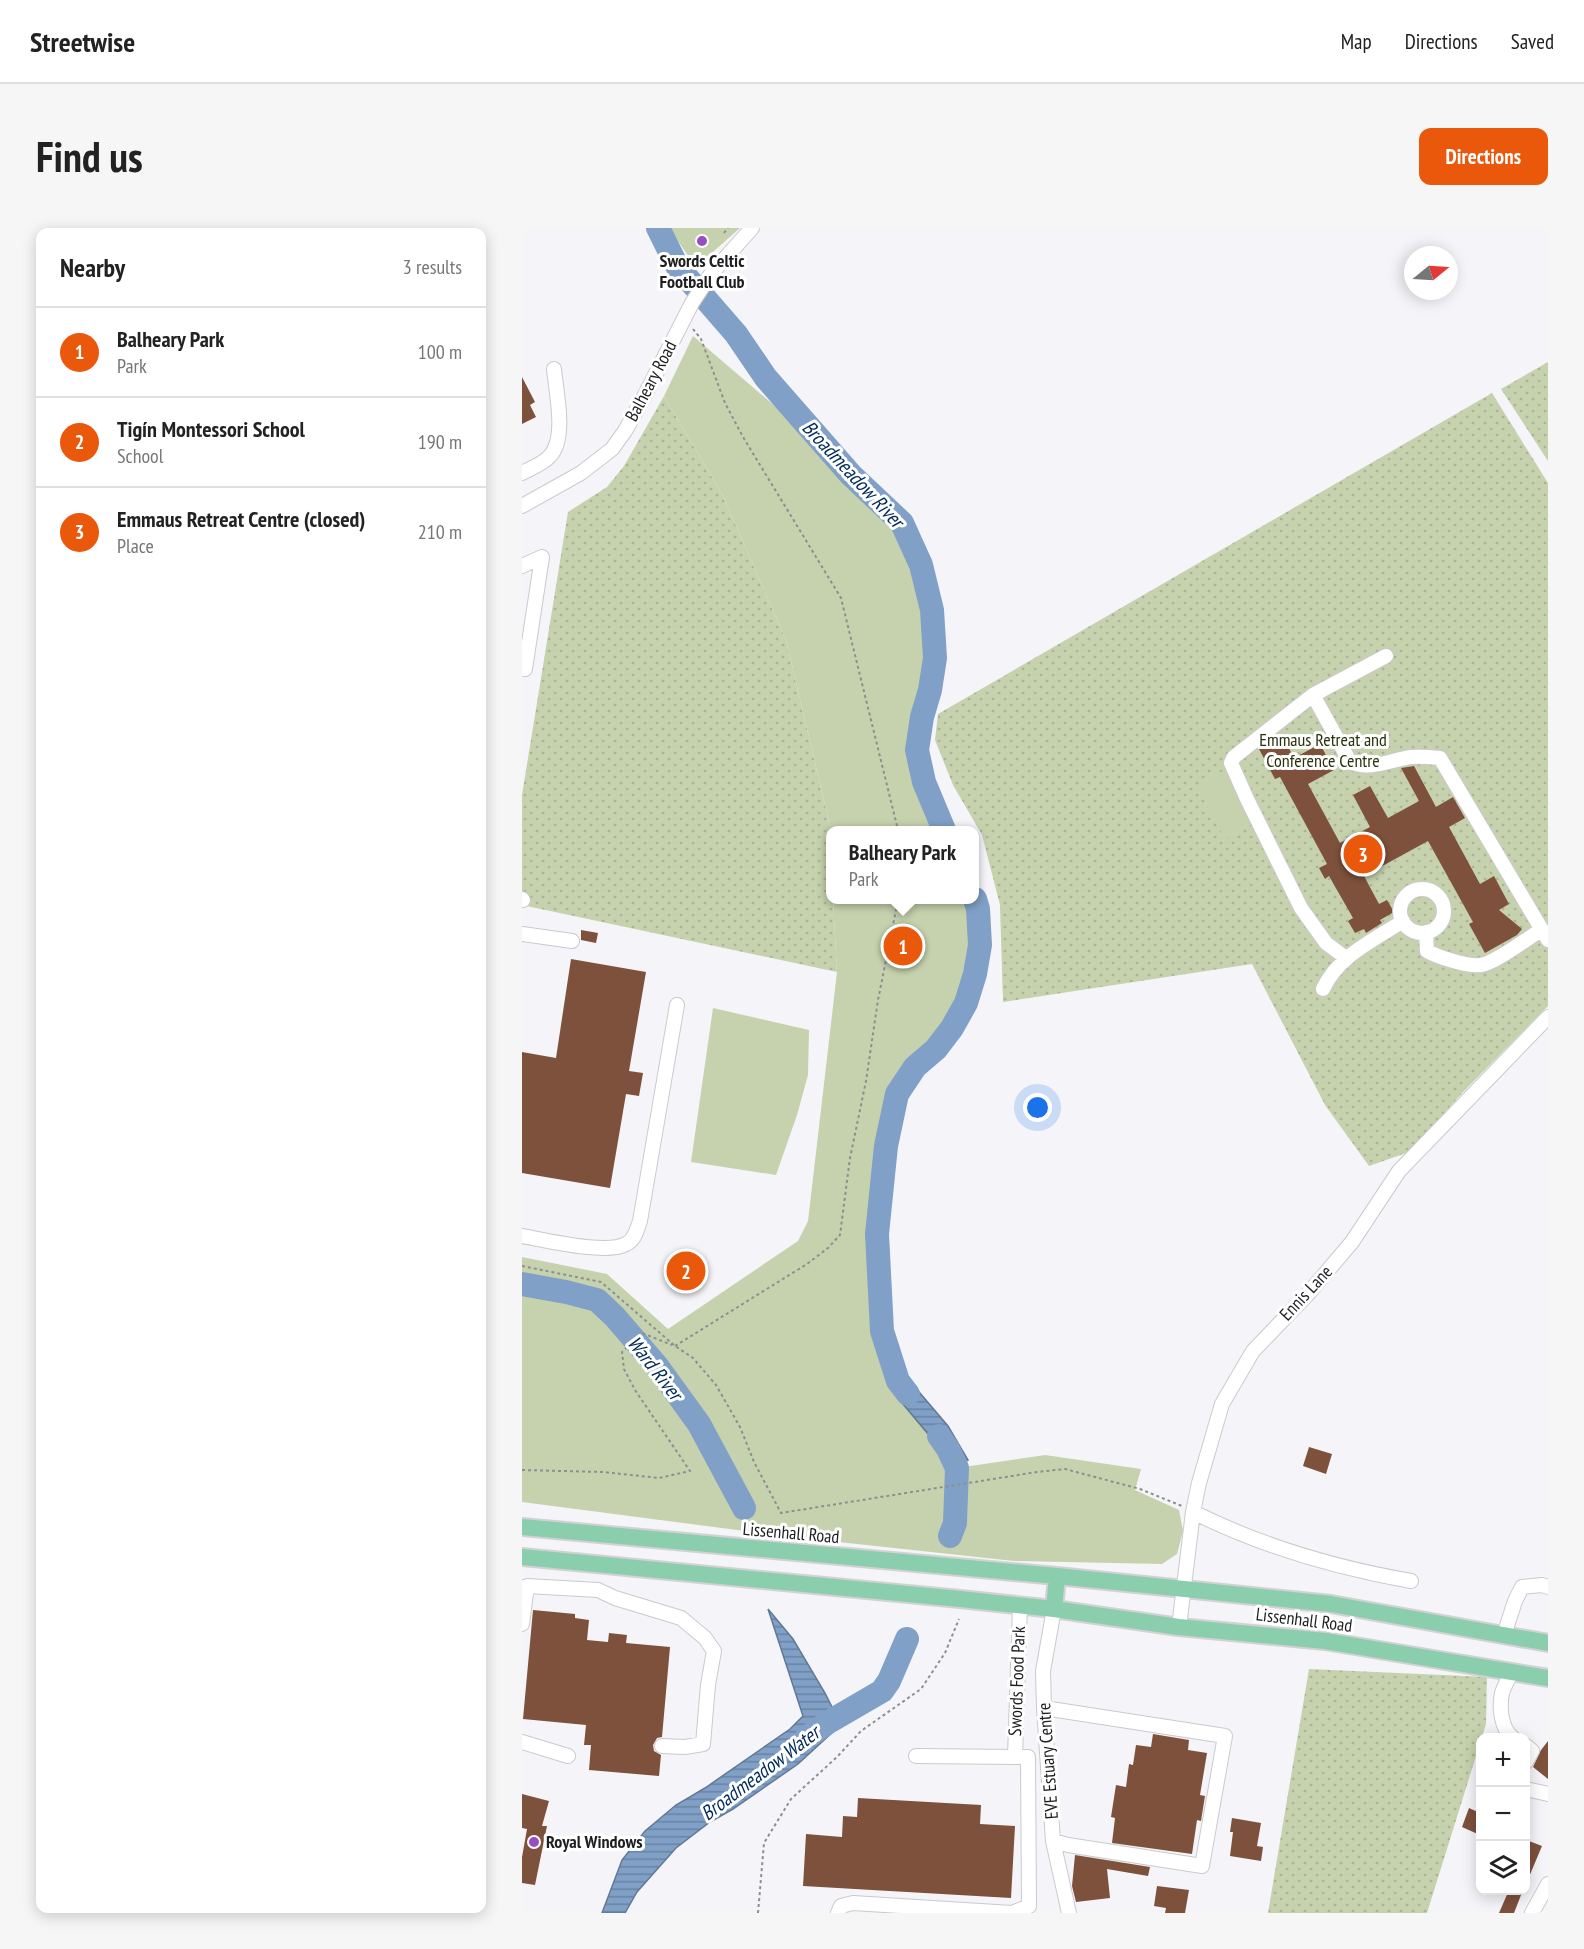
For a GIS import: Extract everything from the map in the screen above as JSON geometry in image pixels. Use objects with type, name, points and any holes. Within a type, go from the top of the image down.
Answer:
[{"type":"main road","name":"Lissenhall Road","points":[[522,1527],[1057,1576],[1331,1604],[1548,1643]]},
{"type":"main road","name":"Lissenhall Road","points":[[522,1557],[1054,1609],[1179,1627],[1325,1641],[1548,1678]]},
{"type":"main road","points":[[1054,1609],[1057,1576]]},
{"type":"street","name":"Balheary Road","points":[[522,506],[581,473],[612,449],[645,395],[692,303],[711,274],[752,228]]},
{"type":"street","points":[[522,473],[553,454],[559,437],[559,409],[554,369]]},
{"type":"street","points":[[522,566],[542,557],[525,669],[522,668]]},
{"type":"street","points":[[1346,958],[1326,943],[1301,908],[1231,763],[1234,757],[1313,695],[1386,656]]},
{"type":"street","points":[[1313,695],[1350,762],[1358,766],[1413,757],[1440,758],[1545,935],[1480,965],[1439,958],[1427,951],[1426,932]]},
{"type":"street","points":[[1418,890],[1432,891],[1441,901],[1444,914],[1438,926],[1426,932],[1413,931],[1403,921],[1401,908],[1406,896],[1418,890]]},
{"type":"street","points":[[1323,989],[1329,976],[1346,958],[1403,921]]},
{"type":"street","points":[[522,934],[572,941]]},
{"type":"street","points":[[522,1236],[609,1248],[626,1244],[636,1234],[677,1005]]},
{"type":"street","name":"Ennis Lane","points":[[1179,1627],[1193,1512],[1222,1404],[1253,1351],[1307,1295],[1352,1242],[1399,1172],[1548,1017]]},
{"type":"street","points":[[1193,1512],[1272,1545],[1362,1573],[1411,1581]]},
{"type":"street","points":[[522,1625],[527,1586],[598,1590],[615,1599],[681,1618],[705,1638],[714,1651],[708,1685],[703,1744],[685,1747],[662,1746]]},
{"type":"street","points":[[1504,1635],[1522,1587],[1548,1587]]},
{"type":"street","name":"Swords Food Park","points":[[1015,1756],[1020,1605]]},
{"type":"street","name":"EVE Estuary Centre","points":[[1054,1609],[1042,1671],[1053,1841],[1069,1913]]},
{"type":"street","points":[[1509,1733],[1501,1717],[1502,1694],[1512,1672]]},
{"type":"street","points":[[1044,1708],[1225,1736],[1203,1866],[1053,1841]]},
{"type":"street","points":[[522,1742],[568,1756]]},
{"type":"street","points":[[838,1913],[841,1906],[853,1903],[1012,1913],[1029,1906],[1028,1757],[916,1756]]},
{"type":"street","points":[[1530,1790],[1548,1794]]},
{"type":"street","points":[[1532,1913],[1548,1884]]},
{"type":"path","points":[[724,233],[728,228]]},
{"type":"path","points":[[684,317],[700,339],[725,403],[743,437],[841,598],[897,826]]},
{"type":"path","points":[[675,1346],[807,1264],[828,1248],[840,1235],[850,1158],[897,904]]},
{"type":"path","points":[[522,1266],[601,1282],[675,1346],[693,1358],[716,1385],[740,1427],[754,1462],[781,1513],[1065,1469],[1140,1489],[1193,1512]]},
{"type":"path","points":[[522,1470],[603,1472],[658,1478],[690,1471],[635,1390],[624,1369],[622,1352],[642,1334],[675,1346]]},
{"type":"path","points":[[758,1913],[764,1843],[791,1799],[837,1757],[861,1731],[921,1689],[945,1653],[959,1618]]},
{"type":"green space","name":"Swords Celtic Football Club","points":[[669,228],[740,228],[696,267]]},
{"type":"green space","points":[[693,336],[797,425],[900,534],[918,581],[927,629],[927,680],[914,731],[913,747],[915,769],[935,826],[830,826],[786,640],[722,494],[664,396]]},
{"type":"green space","points":[[1548,362],[1548,461],[1501,389]]},
{"type":"green space","name":"Emmaus Retreat and Conference Centre","points":[[1492,393],[1548,483],[1548,1006],[1465,1090],[1409,1152],[1369,1166],[1325,1105],[1252,964],[1003,1002],[1000,905],[979,826],[977,826],[953,785],[935,740],[938,714]]},
{"type":"green space","points":[[664,396],[722,494],[786,640],[830,826],[826,826],[826,904],[833,904],[837,972],[522,905],[522,795],[568,512],[607,487],[624,466]]},
{"type":"green space","points":[[1225,770],[1254,823],[1225,839],[1196,786]]},
{"type":"green space","points":[[833,904],[972,904],[970,965],[965,986],[934,1037],[908,1064],[893,1088],[879,1136],[871,1244],[875,1318],[879,1352],[898,1398],[957,1468],[1045,1455],[1141,1469],[1135,1490],[1179,1510],[1183,1531],[1177,1554],[1162,1564],[1014,1561],[783,1536],[522,1502],[522,1257],[607,1274],[668,1329],[798,1241],[808,1221],[837,972]]},
{"type":"green space","points":[[713,1008],[809,1030],[808,1075],[776,1175],[691,1162]]},
{"type":"green space","points":[[1309,1669],[1487,1677],[1486,1724],[1483,1733],[1476,1733],[1476,1756],[1427,1913],[1268,1913]]},
{"type":"water","points":[[900,1364],[908,1379],[948,1426],[968,1460],[954,1465],[898,1398],[886,1368]]},
{"type":"water","points":[[768,1609],[793,1639],[825,1693],[832,1707],[834,1731],[798,1764],[733,1809],[710,1822],[676,1848],[637,1892],[625,1913],[602,1913],[622,1860],[645,1831],[676,1805],[705,1788],[790,1729],[803,1716]]},
{"type":"building","points":[[522,377],[535,402],[530,405],[536,417],[522,424]]},
{"type":"building","points":[[1282,735],[1294,758],[1320,744],[1334,770],[1308,784],[1340,843],[1370,827],[1353,795],[1370,786],[1388,818],[1419,801],[1401,768],[1414,766],[1436,807],[1453,797],[1465,818],[1449,827],[1480,884],[1494,876],[1509,904],[1499,910],[1522,929],[1517,935],[1485,953],[1469,924],[1473,922],[1428,841],[1364,876],[1379,904],[1387,900],[1394,912],[1380,920],[1382,923],[1366,933],[1364,929],[1355,933],[1348,921],[1353,918],[1329,876],[1325,879],[1319,868],[1327,864],[1280,777],[1275,779],[1259,749]]},
{"type":"building","points":[[581,930],[598,933],[596,943],[581,940]]},
{"type":"building","points":[[571,959],[646,972],[629,1071],[643,1073],[639,1096],[626,1094],[610,1188],[522,1173],[522,1052],[556,1058]]},
{"type":"building","points":[[1309,1447],[1332,1454],[1326,1474],[1303,1466]]},
{"type":"building","points":[[533,1610],[575,1614],[575,1618],[589,1620],[587,1640],[608,1642],[609,1633],[627,1635],[626,1643],[670,1647],[662,1737],[657,1738],[653,1745],[654,1751],[661,1755],[659,1776],[589,1770],[591,1745],[584,1745],[586,1725],[523,1719]]},
{"type":"building","points":[[1153,1734],[1189,1740],[1188,1750],[1207,1753],[1200,1795],[1205,1796],[1201,1821],[1197,1820],[1192,1854],[1112,1843],[1115,1818],[1111,1817],[1116,1785],[1126,1787],[1129,1764],[1133,1765],[1136,1745],[1151,1747]]},
{"type":"building","points":[[1548,1741],[1548,1779],[1533,1767]]},
{"type":"building","name":"Royal Windows","points":[[522,1794],[549,1801],[542,1826],[547,1826],[535,1885],[522,1883],[522,1857],[527,1829],[522,1828]]},
{"type":"building","points":[[858,1798],[981,1805],[980,1824],[1015,1826],[1011,1898],[803,1886],[806,1834],[842,1837],[843,1816],[857,1817]]},
{"type":"building","points":[[1469,1808],[1476,1811],[1476,1833],[1462,1827]]},
{"type":"building","points":[[1232,1818],[1261,1823],[1257,1846],[1263,1847],[1261,1861],[1230,1856]]},
{"type":"building","points":[[1530,1841],[1542,1846],[1530,1874]]},
{"type":"building","points":[[1075,1855],[1150,1867],[1148,1876],[1107,1869],[1110,1898],[1076,1902],[1072,1886]]},
{"type":"building","points":[[1157,1886],[1189,1890],[1185,1913],[1165,1913],[1166,1908],[1154,1906]]},
{"type":"building","points":[[1507,1895],[1521,1895],[1514,1913],[1499,1913]]},
{"type":"waterway","name":"Broadmeadow River","points":[[658,228],[677,266],[736,334],[766,378],[851,475],[902,523],[921,565],[932,610],[935,658],[917,750],[924,782],[942,826]]},
{"type":"waterway","name":"Broadmeadow River","points":[[908,1394],[898,1381],[882,1331],[877,1234],[886,1146],[897,1094],[915,1067],[936,1049],[952,1028],[966,1003],[975,974],[980,945],[976,904]]},
{"type":"waterway","name":"Ward River","points":[[522,1284],[597,1300],[615,1317],[657,1366],[699,1424],[744,1508]]},
{"type":"waterway","name":"Broadmeadow Water","points":[[939,1436],[957,1468],[955,1523],[950,1536]]},
{"type":"waterway","name":"Broadmeadow Water","points":[[806,1738],[882,1691],[889,1681],[907,1639]]},
{"type":"place","name":"Swords Celtic Football Club","points":[[702,241]]},
{"type":"place","name":"Emmaus Retreat Centre (closed)","points":[[1363,854]]},
{"type":"place","name":"Balheary Park","points":[[903,946]]},
{"type":"place","name":"Tigín Montessori School","points":[[686,1271]]},
{"type":"place","name":"Royal Windows","points":[[534,1842]]}]
